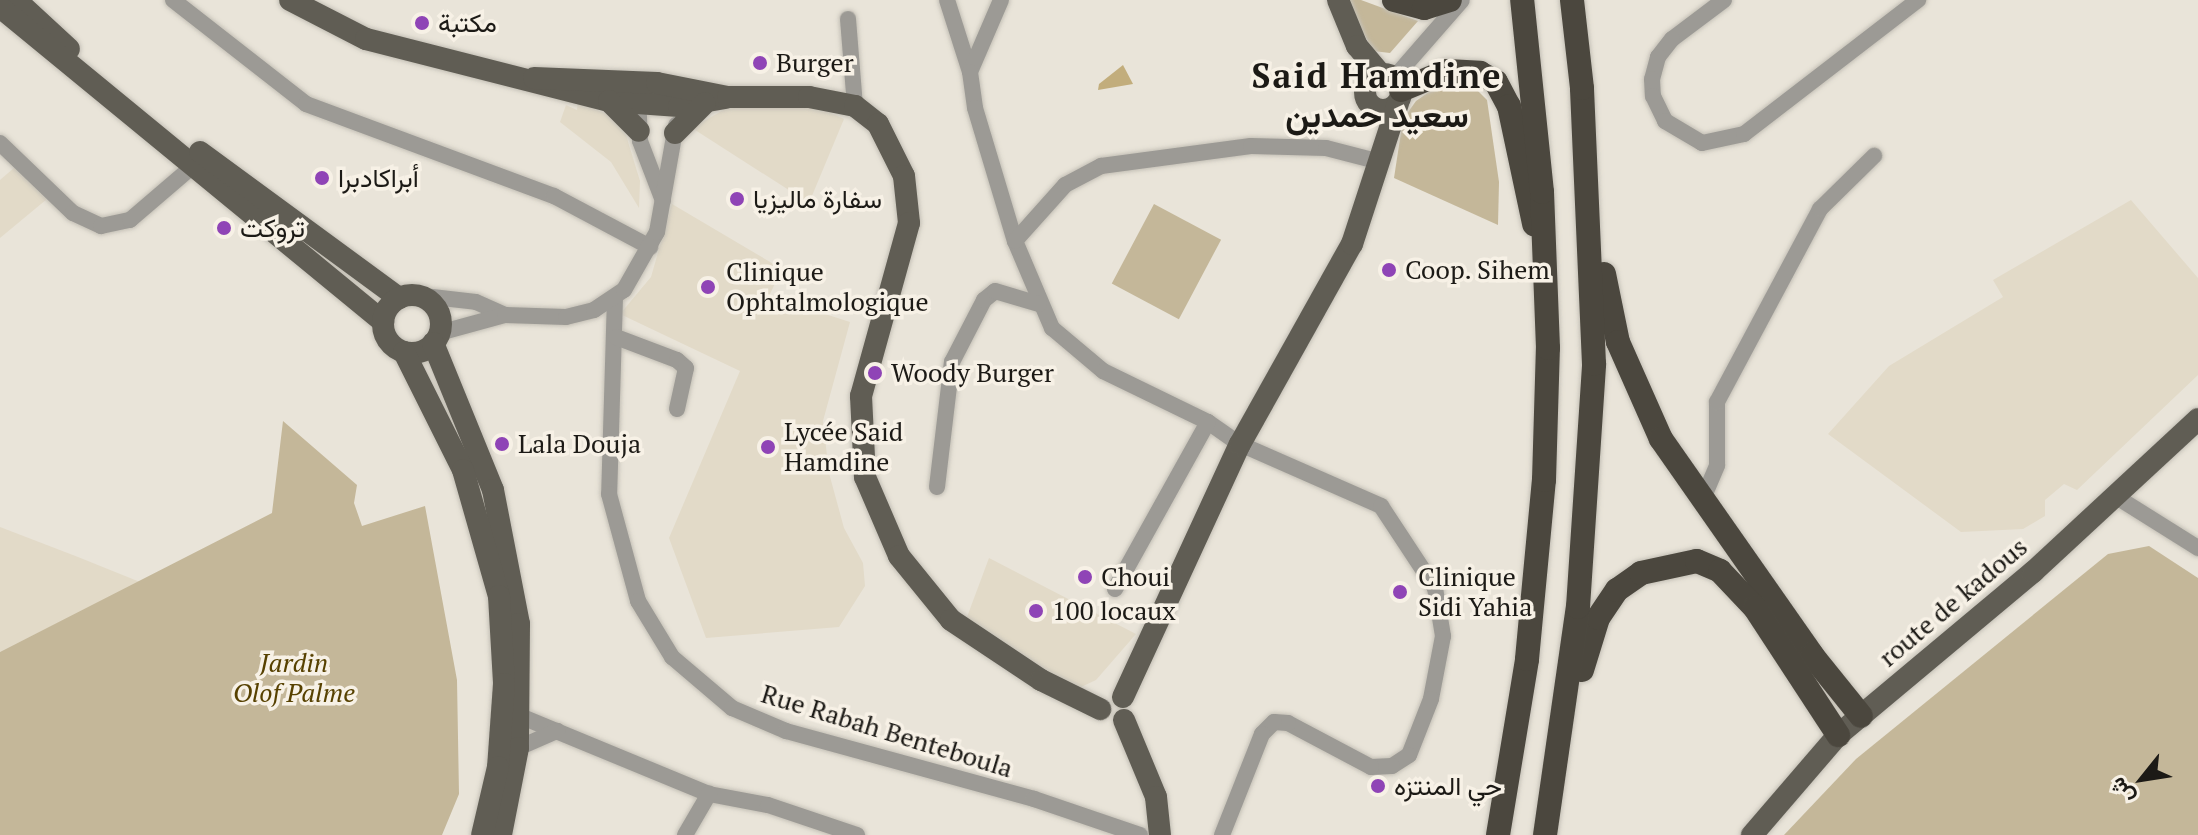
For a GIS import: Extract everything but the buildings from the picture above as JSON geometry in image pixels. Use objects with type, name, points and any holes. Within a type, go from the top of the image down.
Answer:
[{"type":"highway","points":[[1394,0],[1424,8],[1450,0]]},
{"type":"highway","points":[[1498,835],[1527,659],[1544,480],[1545,243],[1522,0]]},
{"type":"highway","points":[[1546,824],[1578,607],[1594,364],[1572,0]]},
{"type":"highway","points":[[1385,90],[1447,71],[1480,73],[1496,82],[1509,106],[1530,211],[1545,243]]},
{"type":"highway","points":[[1583,158],[1598,201],[1605,292],[1618,342],[1661,439],[1702,501],[1861,716]]},
{"type":"highway","points":[[1546,824],[1598,618],[1617,590],[1668,564],[1697,561],[1737,587],[1779,640],[1838,735]]},
{"type":"main road","points":[[16,0],[66,47],[259,200],[407,297],[436,309],[436,338],[481,454],[502,521],[519,624],[515,714],[518,748],[501,835]]},
{"type":"main road","points":[[290,0],[366,39],[534,78],[609,101],[639,104],[679,96],[809,97],[855,106],[891,141],[909,201],[909,223],[861,396],[865,477],[888,535],[916,581],[951,620],[1041,680],[1100,709],[1108,722],[1124,720]]},
{"type":"main road","points":[[1123,697],[1240,444],[1352,244],[1380,162],[1385,90],[1357,46],[1338,0]]},
{"type":"main road","points":[[0,7],[383,322]]},
{"type":"main road","points":[[534,78],[637,81],[705,103],[728,97]]},
{"type":"main road","points":[[609,101],[639,131]]},
{"type":"main road","points":[[675,133],[705,103]]},
{"type":"main road","points":[[407,297],[387,309],[383,322],[388,341],[404,352],[463,470],[499,596],[504,684],[498,767],[482,835]]},
{"type":"main road","points":[[404,352],[422,351],[436,338]]},
{"type":"main road","name":"route de kadous","points":[[1752,835],[1838,735],[2115,496],[2198,419]]},
{"type":"main road","points":[[1100,709],[1106,697],[1123,697]]},
{"type":"main road","points":[[1123,697],[1129,709],[1124,720],[1156,797],[1160,835]]},
{"type":"street","points":[[173,0],[306,104],[554,196],[654,240]]},
{"type":"street","points":[[947,0],[970,72],[975,108],[1015,241],[1039,304],[1052,328],[1103,371],[1208,422],[1240,444],[1381,506],[1435,588],[1443,636],[1431,699],[1409,755],[1392,766],[1371,767],[1288,723],[1274,722],[1262,734],[1222,835]]},
{"type":"street","points":[[970,72],[1001,0]]},
{"type":"street","points":[[1385,90],[1462,0]]},
{"type":"street","points":[[1724,0],[1672,39],[1658,57],[1652,79],[1653,96],[1665,121],[1702,143],[1744,134],[1918,0]]},
{"type":"street","points":[[848,19],[855,106]]},
{"type":"street","points":[[637,81],[639,131],[664,202]]},
{"type":"street","points":[[436,338],[505,315],[566,317],[615,297],[654,240],[664,202],[679,96]]},
{"type":"street","points":[[0,143],[73,213],[101,226],[130,220],[193,166]]},
{"type":"street","points":[[1015,241],[1065,185],[1101,166],[1251,146],[1326,148],[1380,162]]},
{"type":"street","points":[[1702,501],[1717,465],[1717,402],[1813,220],[1833,193],[1874,156]]},
{"type":"street","points":[[937,487],[952,362],[984,300],[995,291],[1039,304]]},
{"type":"street","points":[[407,297],[476,302],[505,315]]},
{"type":"street","name":"Rue Rabah Benteboula","points":[[615,297],[609,494],[623,558],[653,631],[701,686],[732,708],[786,731],[1034,799],[1140,835]]},
{"type":"street","points":[[616,337],[677,360],[686,368],[677,409]]},
{"type":"street","points":[[1115,589],[1208,422]]},
{"type":"street","points":[[2115,496],[2198,548]]},
{"type":"street","points":[[515,714],[709,794],[781,808],[857,835]]},
{"type":"street","points":[[518,748],[557,731]]},
{"type":"street","points":[[685,835],[709,794]]},
{"type":"shaded area","points":[[1123,65],[1133,84],[1098,90],[1099,84]]},
{"type":"shaded area","points":[[578,102],[611,116],[626,135],[640,181],[639,208],[611,162],[560,122],[566,105],[577,110]]},
{"type":"shaded area","points":[[732,105],[813,105],[844,119],[809,203],[692,128]]},
{"type":"shaded area","points":[[15,167],[47,199],[0,238],[0,180]]},
{"type":"shaded area","points":[[2131,200],[2198,278],[2198,375],[2077,490],[2064,484],[2045,500],[2045,516],[2023,529],[1961,532],[1828,434],[1889,366],[2003,297],[1993,280]]},
{"type":"shaded area","name":"Lycée Said Hamdine","points":[[672,204],[782,269],[769,296],[850,322],[823,421],[829,473],[844,528],[863,563],[865,586],[839,627],[706,638],[669,538],[740,371],[620,314],[651,277]]},
{"type":"shaded area","points":[[0,527],[78,557],[140,582],[0,652]]},
{"type":"shaded area","points":[[989,558],[1136,634],[1096,680],[1081,687],[1067,685],[964,625]]},
{"type":"green space","points":[[1346,0],[1361,0],[1418,21],[1390,53],[1373,51]]},
{"type":"green space","points":[[1446,80],[1475,88],[1487,100],[1499,182],[1498,225],[1394,178],[1403,119],[1416,101]]},
{"type":"green space","points":[[1154,204],[1221,240],[1179,319],[1112,283]]},
{"type":"green space","name":"Jardin Olof Palme","points":[[283,421],[357,485],[354,503],[362,526],[425,506],[457,680],[459,794],[442,835],[0,835],[0,652],[272,513]]},
{"type":"green space","points":[[2149,546],[2198,578],[2198,835],[1784,835],[1856,759],[2108,554]]},
{"type":"place","name":"مكتبة","points":[[422,23]]},
{"type":"place","name":"Burger","points":[[760,63]]},
{"type":"place","name":"أبراكادبرا","points":[[322,178]]},
{"type":"place","name":"سفارة ماليزيا","points":[[737,199]]},
{"type":"place","name":"تروكت","points":[[224,228]]},
{"type":"place","name":"Coop. Sihem","points":[[1389,270]]},
{"type":"place","name":"Clinique Ophtalmologique","points":[[708,287]]},
{"type":"place","name":"Woody Burger","points":[[875,373]]},
{"type":"place","name":"Lala Douja","points":[[502,444]]},
{"type":"place","name":"Lycée Said Hamdine","points":[[768,447]]},
{"type":"place","name":"Choui","points":[[1085,577]]},
{"type":"place","name":"Clinique Sidi Yahia","points":[[1400,592]]},
{"type":"place","name":"100 locaux","points":[[1036,611]]},
{"type":"place","name":"حي المنتزه","points":[[1378,786]]},
{"type":"district","name":"Said Hamdine سعيد حمدين","points":[[1377,94]]}]
